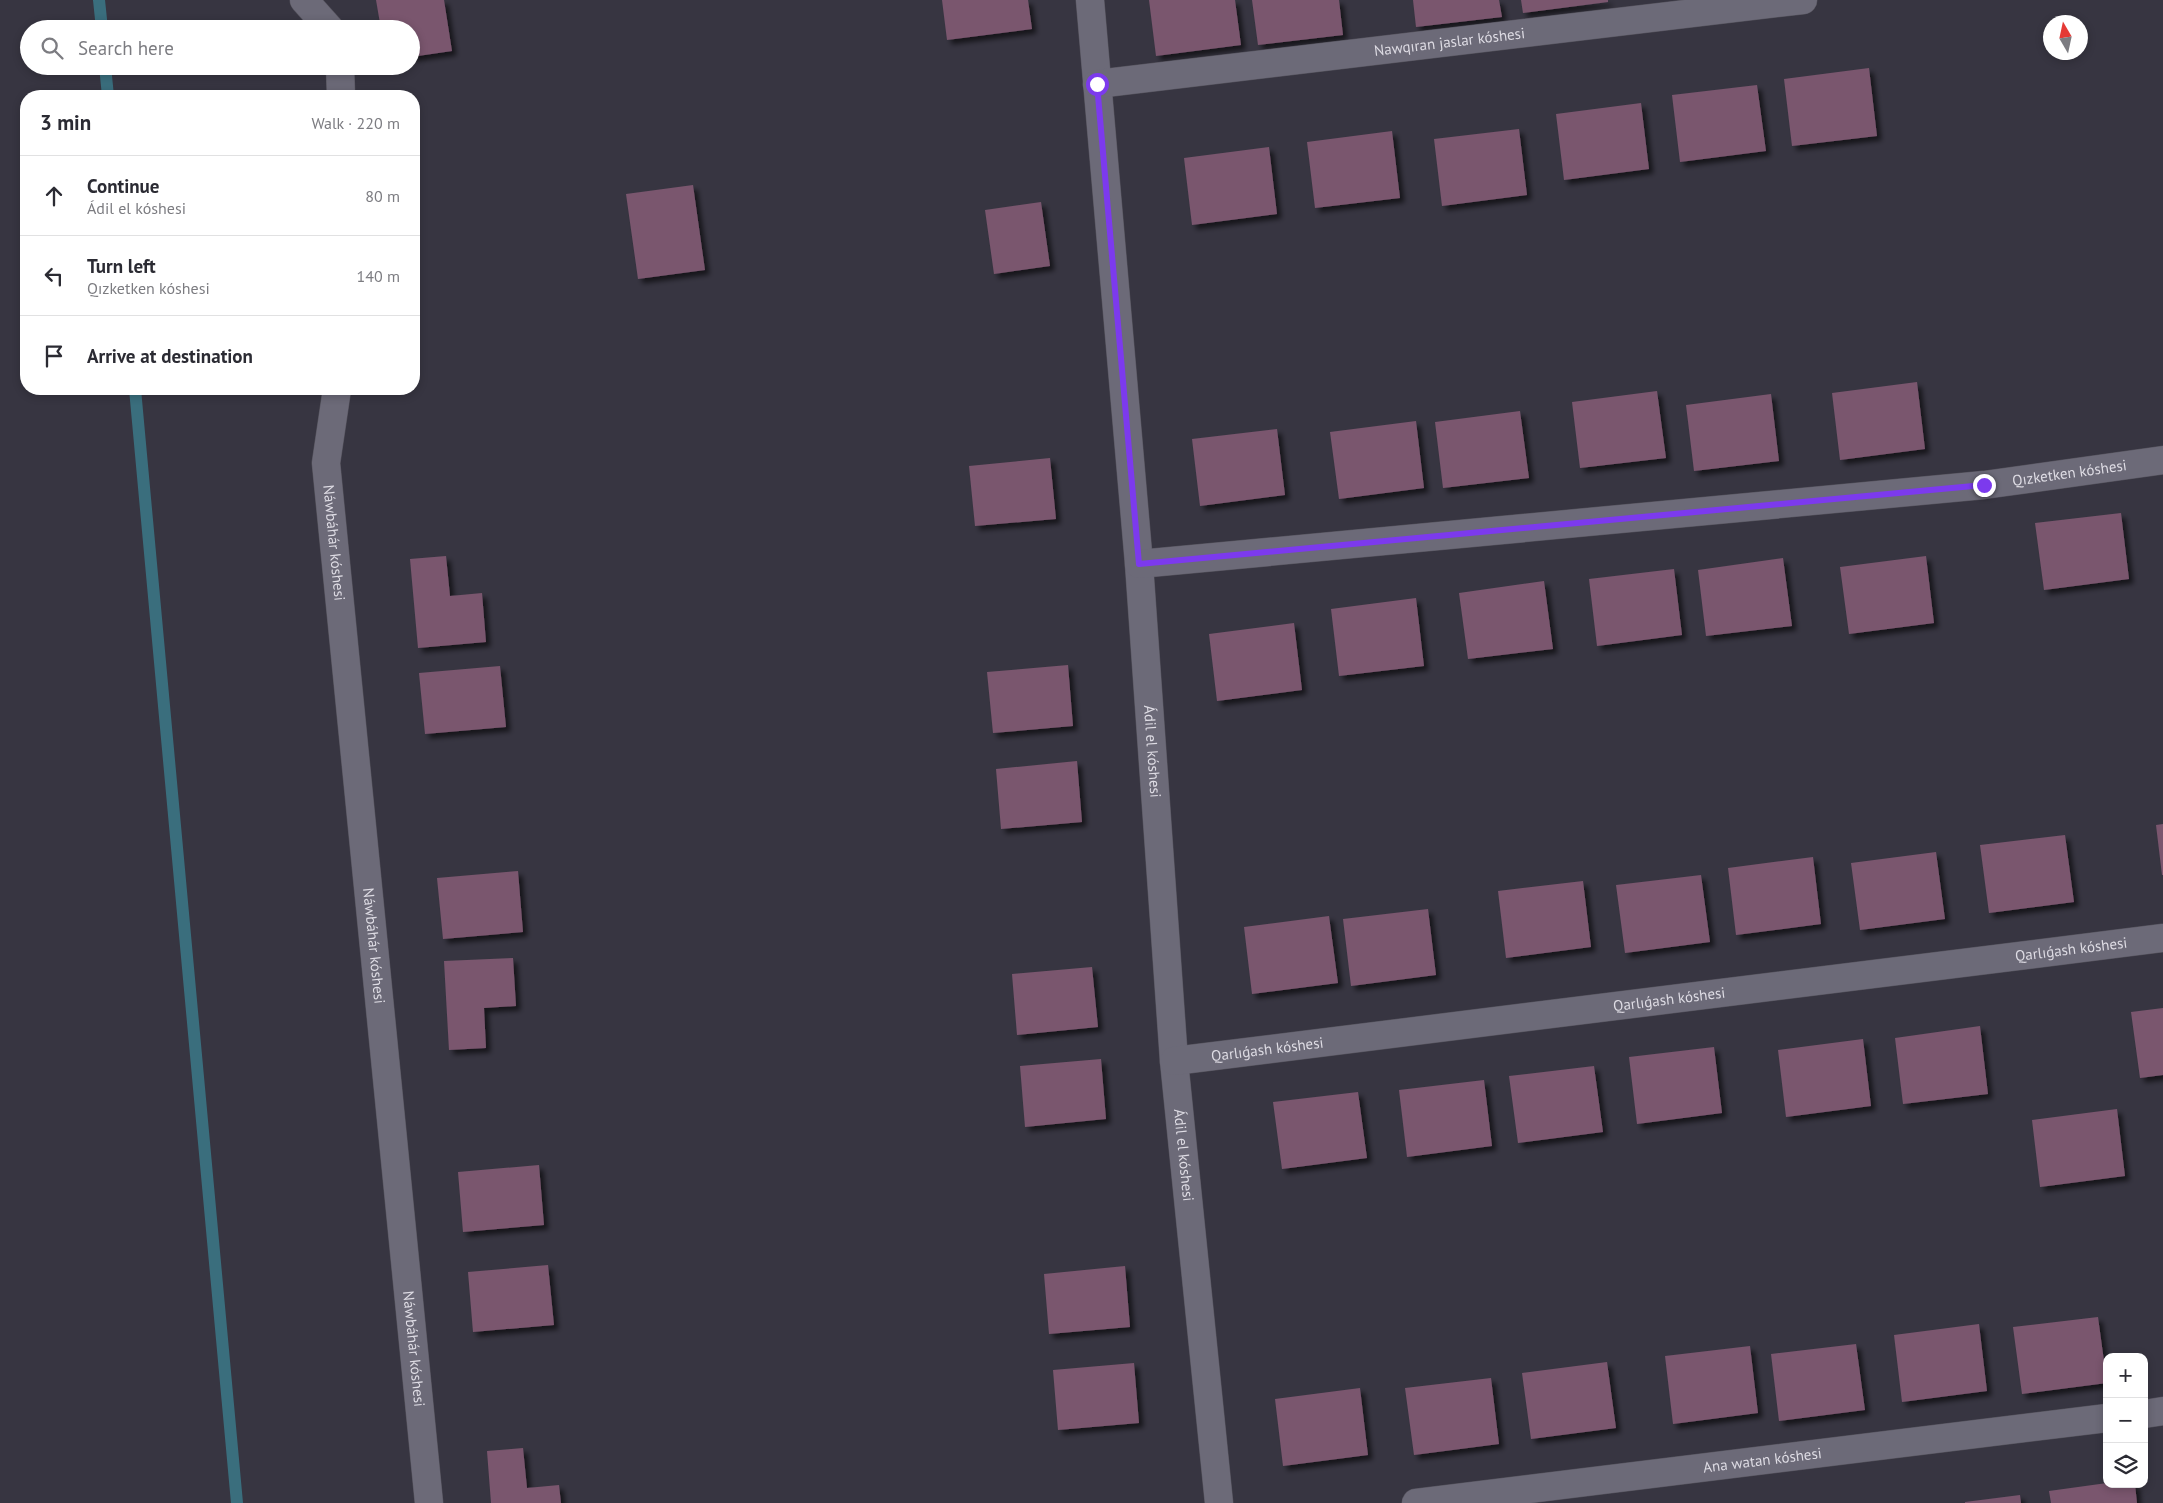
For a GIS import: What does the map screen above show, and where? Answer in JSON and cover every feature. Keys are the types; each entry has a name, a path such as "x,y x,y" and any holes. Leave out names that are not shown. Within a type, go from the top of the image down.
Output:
{"street":[{"path":"304,0 322,20"},
{"name":"Ádil el kóshesi","path":"1090,0 1139,564 1174,1062 1219,1503"},
{"name":"Nawqıran jaslar kóshesi","path":"1097,84 1803,0"},
{"path":"340,75 341,90"},
{"name":"Náwbáhár kóshesi","path":"337,395 326,462 429,1503"},
{"name":"Qızketken kóshesi","path":"1139,564 1984,485 2163,460"},
{"name":"Qarlıǵash kóshesi","path":"1174,1062 2163,938"},
{"path":"2148,1413 2163,1411"},
{"name":"Ana watan kóshesi","path":"1416,1503 2103,1418"}],"building":[{"path":"376,0 444,0 452,51 420,56 420,20 379,20"},
{"path":"942,0 1028,0 1032,29 947,40"},
{"path":"1149,0 1235,0 1241,45 1156,56"},
{"path":"1252,0 1339,0 1343,35 1258,45"},
{"path":"1413,0 1499,0 1502,17 1416,27"},
{"path":"1521,0 1608,0 1608,2 1523,13"},
{"path":"1869,68 1877,136 1792,146 1784,79"},
{"path":"1757,85 1766,151 1680,162 1672,95"},
{"path":"1641,103 1649,169 1564,180 1556,114"},
{"path":"1519,129 1527,195 1442,206 1434,139"},
{"path":"1392,131 1400,198 1315,208 1307,142"},
{"path":"1269,147 1277,214 1192,225 1184,158"},
{"path":"693,185 705,270 638,279 626,194"},
{"path":"1041,202 1050,266 994,274 985,210"},
{"path":"1917,382 1925,449 1840,460 1832,393"},
{"path":"1657,391 1666,458 1580,468 1572,402"},
{"path":"1771,394 1779,461 1694,471 1686,405"},
{"path":"1520,411 1529,478 1443,488 1435,422"},
{"path":"1416,421 1424,488 1339,499 1330,432"},
{"path":"1277,429 1285,495 1200,506 1192,439"},
{"path":"1050,458 1056,519 975,526 969,466"},
{"path":"2121,513 2129,579 2044,590 2035,523"},
{"path":"446,556 450,596 482,593 486,642 418,648 410,559"},
{"path":"1926,556 1934,623 1849,634 1840,567"},
{"path":"1783,558 1792,626 1706,636 1698,570"},
{"path":"1674,569 1682,635 1597,646 1589,579"},
{"path":"1544,581 1553,649 1468,659 1459,593"},
{"path":"1416,598 1424,666 1339,676 1331,609"},
{"path":"1294,623 1302,690 1217,701 1209,634"},
{"path":"1068,665 1073,726 993,733 987,672"},
{"path":"500,666 506,727 425,734 419,673"},
{"path":"1077,761 1082,822 1001,829 996,769"},
{"path":"2163,824 2163,875 2162,875 2156,825"},
{"path":"2065,835 2074,902 1989,913 1980,845"},
{"path":"1936,852 1945,919 1860,930 1851,863"},
{"path":"1813,857 1821,924 1736,935 1728,868"},
{"path":"518,871 523,932 443,939 437,878"},
{"path":"1701,875 1710,942 1625,953 1616,885"},
{"path":"1583,881 1591,947 1506,958 1498,891"},
{"path":"1428,909 1436,975 1351,986 1343,919"},
{"path":"1329,916 1338,983 1252,994 1244,927"},
{"path":"513,958 516,1006 484,1008 486,1048 449,1050 444,961"},
{"path":"1092,967 1098,1027 1017,1035 1012,974"},
{"path":"2163,1008 2163,1075 2140,1078 2131,1012"},
{"path":"1980,1026 1988,1094 1903,1104 1895,1038"},
{"path":"1863,1039 1871,1106 1786,1117 1778,1050"},
{"path":"1714,1047 1722,1113 1637,1124 1629,1057"},
{"path":"1101,1059 1106,1119 1025,1127 1020,1066"},
{"path":"1594,1066 1603,1132 1518,1143 1509,1076"},
{"path":"1484,1080 1492,1146 1407,1157 1399,1090"},
{"path":"1358,1092 1367,1158 1282,1169 1273,1102"},
{"path":"2117,1109 2125,1176 2040,1187 2032,1120"},
{"path":"539,1165 544,1225 463,1232 458,1172"},
{"path":"548,1265 554,1325 473,1332 468,1272"},
{"path":"1125,1266 1130,1327 1049,1334 1044,1274"},
{"path":"2098,1317 2103,1354 2103,1384 2022,1394 2013,1327"},
{"path":"1979,1324 1987,1391 1902,1402 1894,1335"},
{"path":"1856,1344 1865,1410 1779,1421 1771,1354"},
{"path":"1750,1346 1758,1413 1673,1424 1665,1356"},
{"path":"1607,1362 1616,1428 1531,1439 1522,1373"},
{"path":"1134,1363 1139,1423 1058,1430 1053,1370"},
{"path":"1491,1378 1499,1444 1414,1455 1405,1388"},
{"path":"1360,1388 1368,1455 1283,1466 1275,1399"},
{"path":"523,1448 527,1488 559,1485 561,1503 491,1503 487,1451"},
{"path":"2103,1484 2103,1488 2135,1488 2137,1503 2051,1503 2049,1491"},
{"path":"2020,1495 2021,1503 1965,1503 1965,1502"}],"waterway":[{"path":"99,0 101,20"},
{"path":"106,75 107,90"},
{"path":"136,395 237,1503"}],"route":[{"path":"1097,84 1139,564 1984,485"}]}
